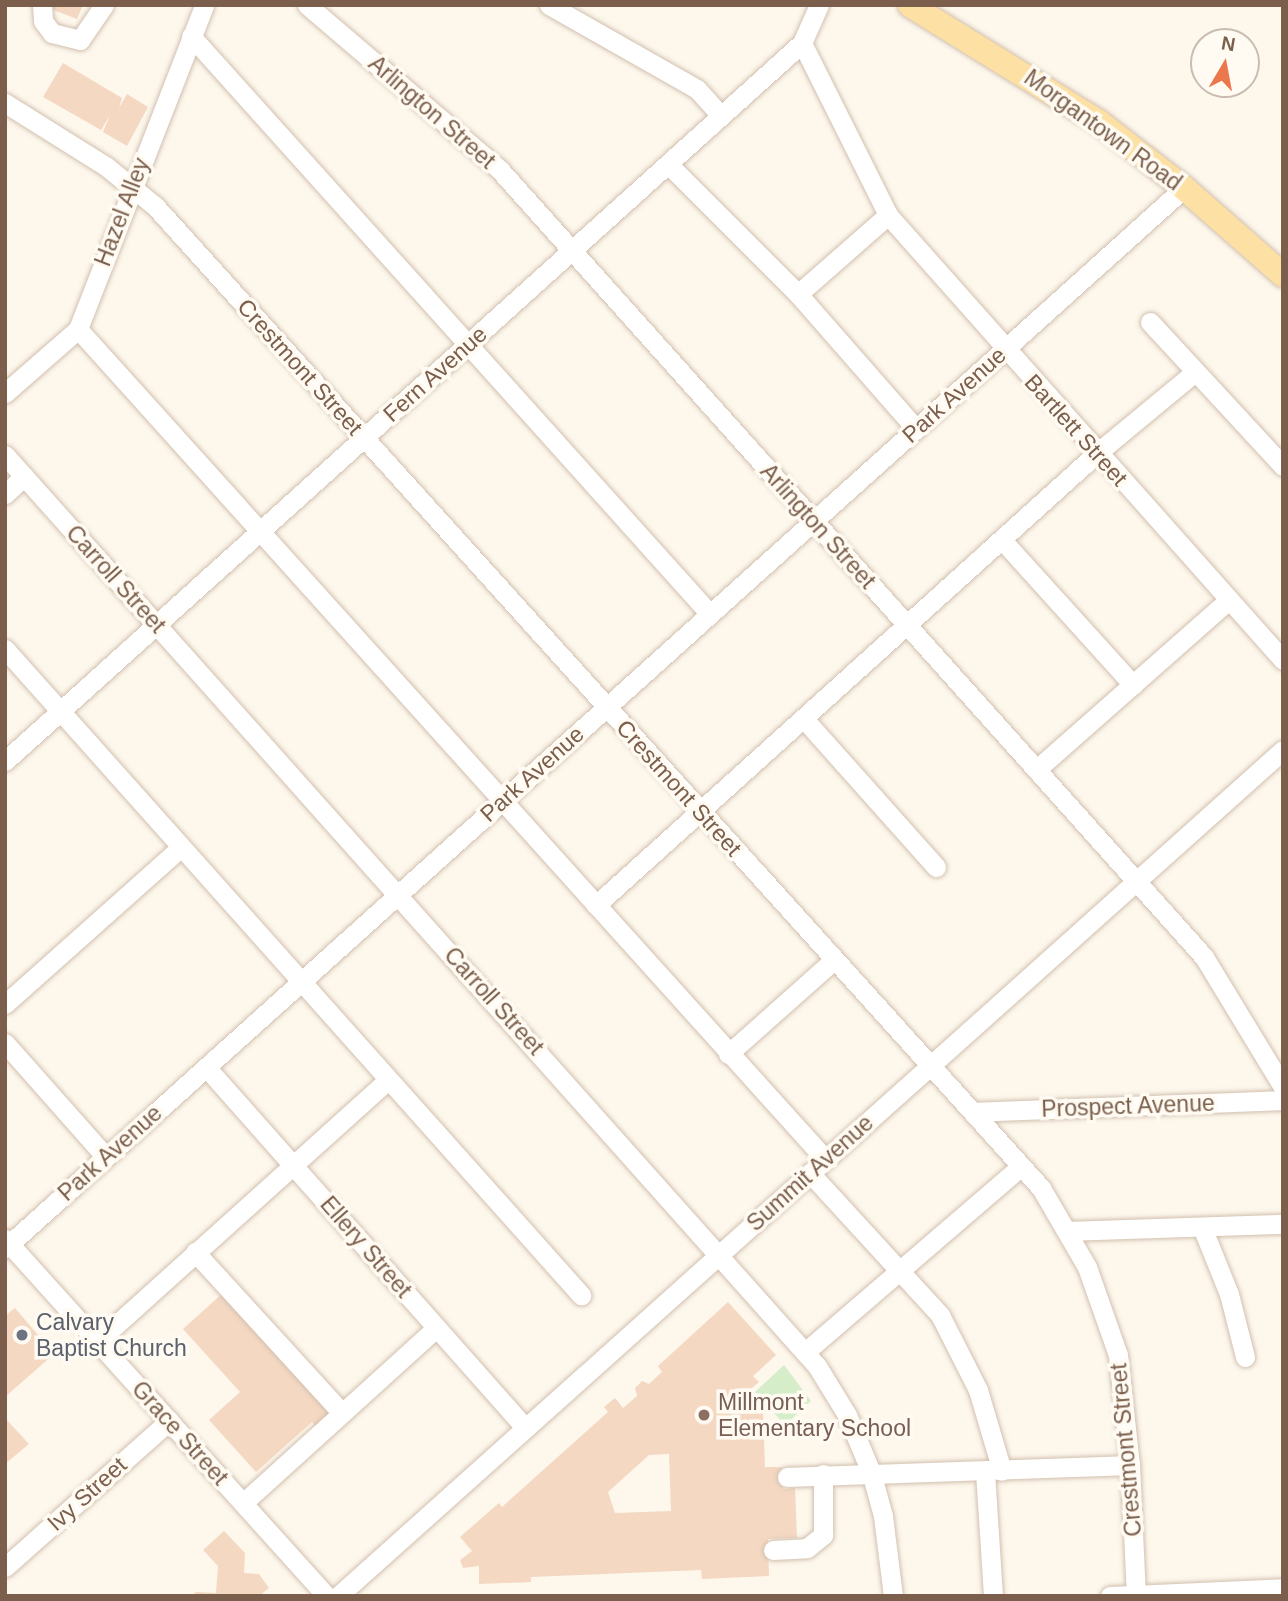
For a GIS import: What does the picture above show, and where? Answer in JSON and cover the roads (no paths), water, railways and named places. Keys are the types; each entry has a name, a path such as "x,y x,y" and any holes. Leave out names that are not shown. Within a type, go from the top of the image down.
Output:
{"main road":[{"name":"Morgantown Road","path":"910,5 1049,88 1184,188 1283,275"}],"street":[{"path":"25,5 34,5"},
{"path":"42,5 43,21 52,33 80,40 104,5"},
{"name":"Hazel Alley","path":"5,393 78,329 204,5"},
{"name":"Arlington Street","path":"307,5 474,145 572,251 1204,957 1283,1087"},
{"path":"549,5 697,89 721,116"},
{"name":"Fern Avenue","path":"5,761 802,43 819,5"},
{"path":"191,36 710,614"},
{"name":"Bartlett Street","path":"802,43 888,215 1004,350 1283,660"},
{"name":"Crestmont Street","path":"5,103 132,187 155,206 1021,1166 1067,1231 1087,1267 1118,1354 1130,1465 1136,1595"},
{"path":"668,164 798,294 916,429"},
{"name":"Park Avenue","path":"7,1244 1184,188"},
{"path":"798,294 888,215"},
{"path":"1150,322 1283,466"},
{"path":"78,329 825,1159"},
{"path":"596,905 909,627 1097,453 1195,373"},
{"name":"Carroll Street","path":"5,455 805,1352 847,1415 872,1472 885,1526 893,1596"},
{"path":"5,494 24,476"},
{"path":"1003,541 1133,685"},
{"path":"1037,769 1229,600"},
{"path":"5,649 581,1295"},
{"path":"805,720 936,867"},
{"name":"Summit Avenue","path":"338,1596 1283,750"},
{"path":"5,1004 181,847"},
{"path":"728,1054 834,960"},
{"path":"5,1043 106,1157"},
{"name":"Ellery Street","path":"206,1067 295,1164 525,1428"},
{"path":"98,1342 388,1080"},
{"name":"Prospect Avenue","path":"973,1112 1283,1100"},
{"path":"805,1352 1021,1166"},
{"path":"810,1173 940,1315 960,1350 992,1429 993,1596"},
{"path":"1067,1231 1283,1224"},
{"path":"1202,1227 1229,1294 1245,1357"},
{"name":"Grace Street","path":"7,1244 327,1596"},
{"path":"195,1252 342,1413"},
{"path":"243,1503 436,1328"},
{"name":"Ivy Street","path":"5,1567 169,1421"},
{"path":"787,1477 1130,1465"},
{"path":"773,1550 807,1548 823,1535 823,1474"},
{"path":"1110,1596 1283,1588"}],"place":[{"name":"Calvary Baptist Church","path":"22,1335"},
{"name":"Millmont Elementary School","path":"704,1415"}]}
